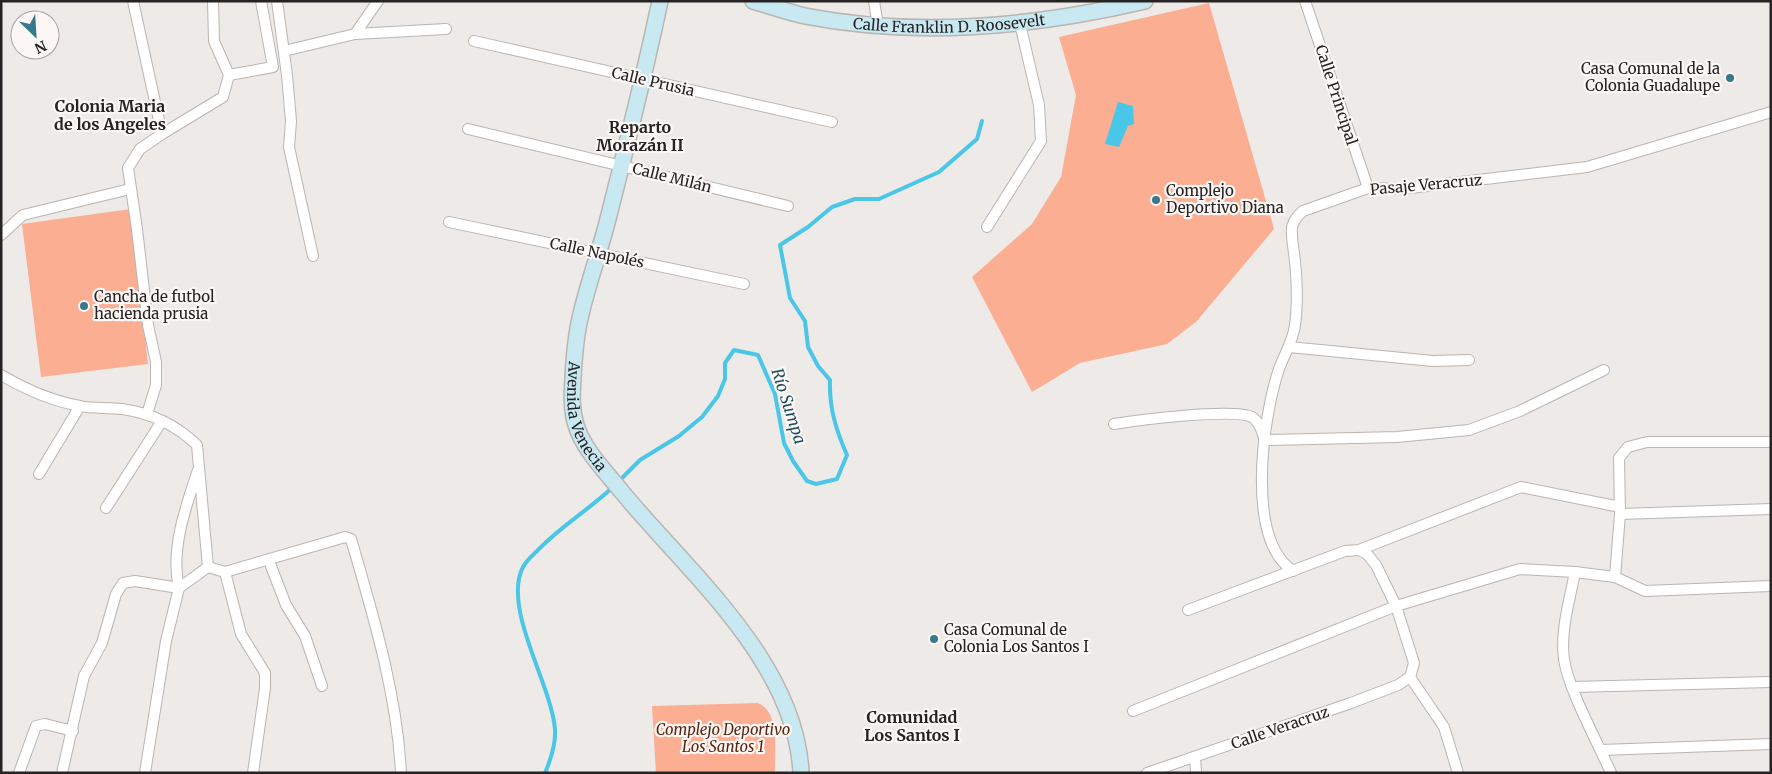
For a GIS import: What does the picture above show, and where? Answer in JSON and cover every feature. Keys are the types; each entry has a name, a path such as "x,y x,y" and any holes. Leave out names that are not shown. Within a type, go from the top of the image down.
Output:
{"street":[{"path":"133,1 162,134"},
{"path":"147,414 156,385 156,362 148,325 128,168 131,160 140,149 223,97 229,75 214,41 213,1"},
{"path":"229,75 273,67 261,1"},
{"path":"276,1 284,51 290,121 289,147 312,256"},
{"path":"355,34 378,1"},
{"name":"Avenida Venecia","path":"660,1 643,80 599,254 579,321 572,404 576,425 581,438 609,476 693,570 740,628 783,700 796,732 801,773"},
{"name":"Calle Franklin D. Roosevelt","path":"754,1 804,15 878,26 927,28 1020,24 1081,15 1145,1"},
{"path":"874,1 878,26"},
{"name":"Calle Principal","path":"1305,1 1368,188"},
{"path":"987,227 1040,141 1039,105 1020,24"},
{"path":"284,51 355,34 446,29"},
{"name":"Calle Prusia","path":"474,41 832,122"},
{"name":"Pasaje Veracruz","path":"1293,571 1281,559 1266,523 1262,504 1265,440 1270,401 1278,369 1289,347 1295,328 1297,302 1292,227 1296,218 1303,211 1368,188 1402,189 1570,171 1771,112"},
{"name":"Calle Milán","path":"468,129 788,206"},
{"path":"1,235 23,215 130,189"},
{"name":"Calle Napolés","path":"449,222 744,284"},
{"path":"1289,347 1433,362 1469,360"},
{"path":"1114,424 1166,417 1251,417 1259,423 1265,440 1397,437 1469,430 1520,411 1604,370"},
{"path":"1,374 26,389 80,406 121,409 147,414 185,433 197,445 208,567"},
{"path":"39,474 80,406"},
{"path":"106,508 162,421"},
{"path":"1615,578 1620,510 1619,458 1628,447 1646,442 1771,442"},
{"path":"144,773 166,641 179,588 175,572 180,535 189,496 200,465"},
{"path":"1188,610 1345,551 1358,550 1521,488 1620,510 1771,508"},
{"path":"208,567 225,572 269,561 345,537 351,539 374,619 393,706 401,773"},
{"path":"1358,550 1367,554 1376,565 1396,606 1414,663 1410,677 1444,727 1458,773"},
{"path":"269,561 286,605 305,636 322,686"},
{"path":"62,773 84,676 102,643 116,594 123,583 135,581 179,588 208,567"},
{"path":"1133,711 1396,606 1520,569 1575,572 1615,578 1645,591 1771,586"},
{"path":"225,572 241,634 265,673 265,688 253,773"},
{"path":"1575,572 1564,638 1564,660 1572,687 1611,773"},
{"name":"Calle Veracruz","path":"1147,773 1398,686 1410,677"},
{"path":"1572,687 1771,682"},
{"path":"19,773 36,726 45,724 73,731"},
{"path":"1601,750 1771,744"},
{"path":"1195,757 1196,773"}],"green space":[{"name":"Complejo Deportivo Diana","path":"1209,3 1274,229 1196,322 1167,344 1080,363 1032,392 972,277 1032,224 1061,177 1076,95 1059,37"},
{"path":"131,209 148,364 41,377 22,224"},
{"name":"Complejo Deportivo Los Santos 1","path":"758,703 770,715 773,724 775,734 775,773 656,773 652,706"}],"water":[{"path":"1118,102 1133,106 1134,124 1128,126 1119,147 1105,144"}],"waterway":[{"name":"Río Sumpa","path":"619,481 640,460 679,436 702,417 718,396 725,379 725,363 734,350 758,355 775,394 784,443 793,461 807,481 816,484 837,479 847,455 834,419 830,380 818,366 808,347 805,321 790,298 780,245 808,227 832,207 855,199 879,199 939,172 977,139 982,121"},
{"name":"Río Sumpa","path":"545,773 553,751 555,729 552,711 523,624 518,584 523,567 530,558 556,533 614,486"}],"place":[{"name":"Casa Comunal de la Colonia Guadalupe","path":"1730,78"},
{"name":"Complejo Deportivo Diana","path":"1156,200"},
{"name":"Cancha de futbol hacienda prusia","path":"84,306"},
{"name":"Casa Comunal de Colonia Los Santos I","path":"934,639"}],"district":[{"name":"Colonia Maria de los Angeles","path":"110,115"},
{"name":"Reparto Morazán II","path":"640,136"},
{"name":"Comunidad Los Santos I","path":"912,726"}]}
